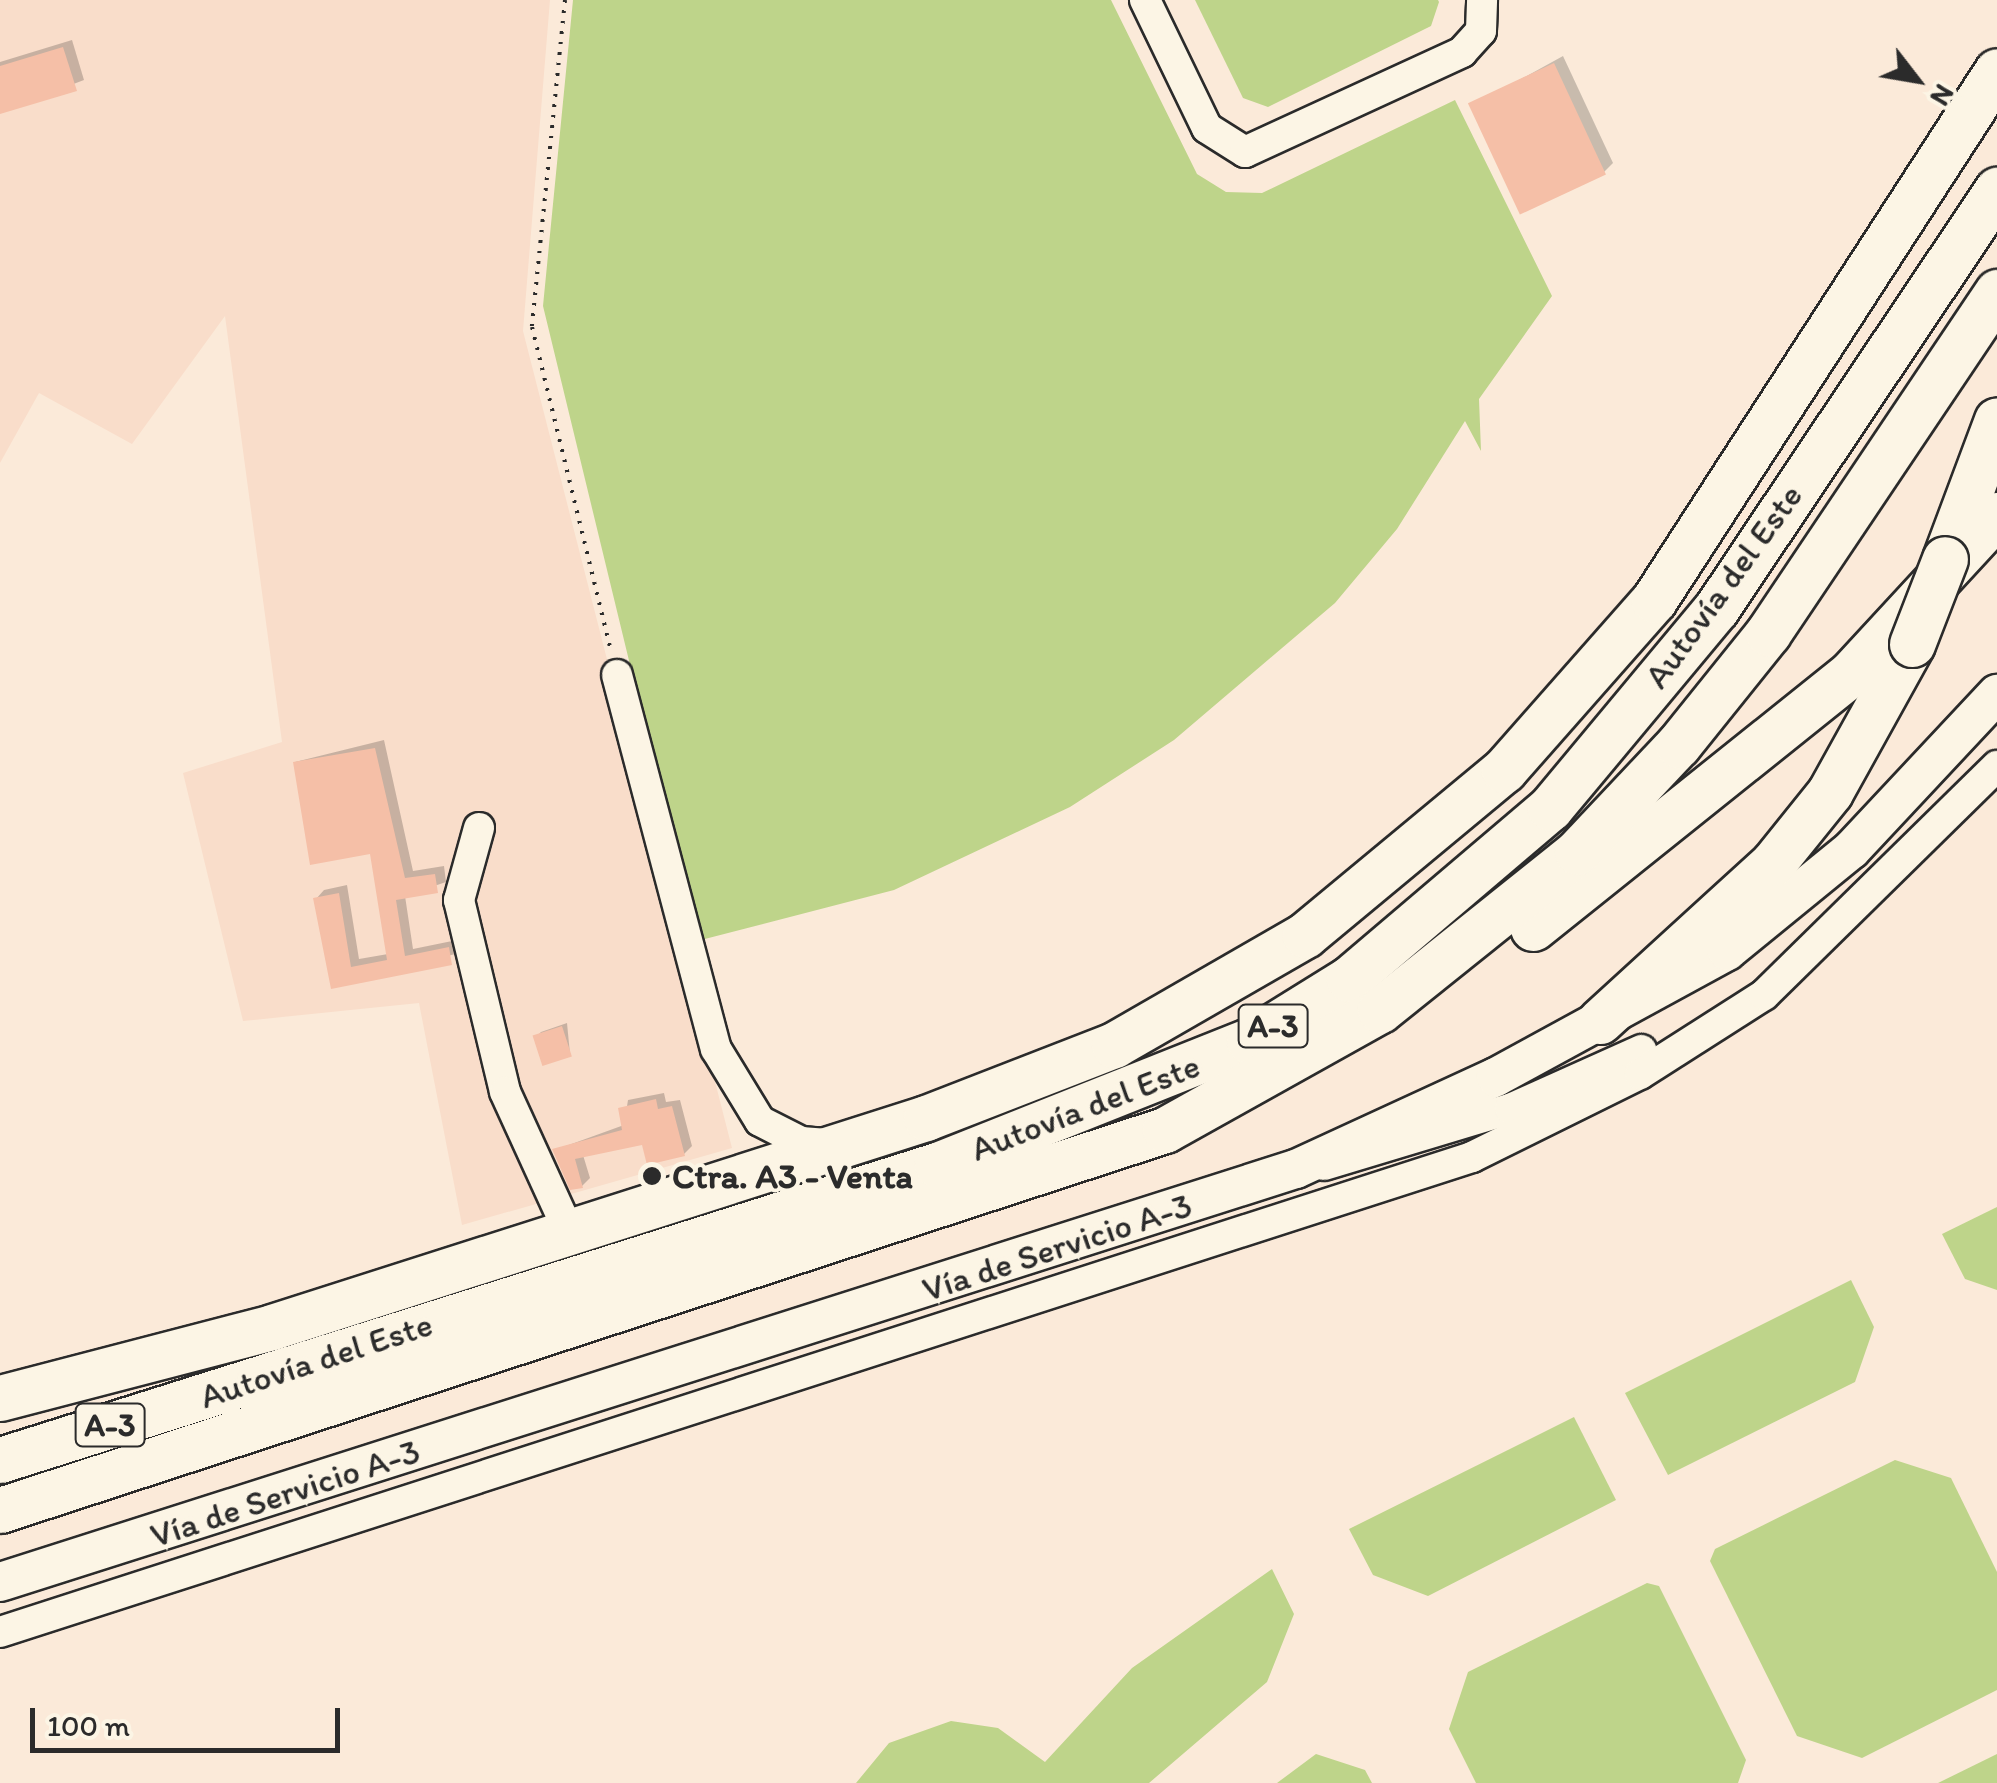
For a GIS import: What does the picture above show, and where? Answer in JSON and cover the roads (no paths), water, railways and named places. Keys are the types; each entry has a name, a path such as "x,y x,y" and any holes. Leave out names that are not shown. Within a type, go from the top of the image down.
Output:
{"highway":[{"path":"0,1398 272,1328 844,1144 1114,1045 1211,996 1412,855 1504,770 1654,600 1997,71"},
{"path":"1913,201 1997,106"},
{"name":"Autovía del Este","path":"0,1460 937,1165 1232,1048 1349,978 1550,808 1716,609 1997,190"},
{"name":"Autovía del Este","path":"0,1510 1198,1118 1380,1010 1577,852 1768,632 1997,292"},
{"path":"1600,1021 1773,862 1830,792 1912,644 1997,420"},
{"path":"1198,1118 1334,1065 1711,793 1852,673 1997,515"}],"main road":[{"name":"Vía de Servicio A-3","path":"0,1582 1296,1169 1600,1021 1727,951 1851,850 1997,694"}],"street":[{"path":"1145,0 1206,128 1245,152 1462,52 1481,31 1484,0"},
{"path":"617,675 716,1048 760,1121 802,1142 844,1144"},
{"path":"0,1632 1435,1171 1640,1074 1764,994 1997,766"},
{"path":"459,900 479,828"},
{"path":"449,870 505,1092 569,1232"},
{"path":"1296,1169 1368,1158 1614,1064 1827,936"},
{"path":"715,1186 754,1149 760,1121"}],"place":[{"name":"Ctra. A3 - Venta","path":"652,1176"}]}
